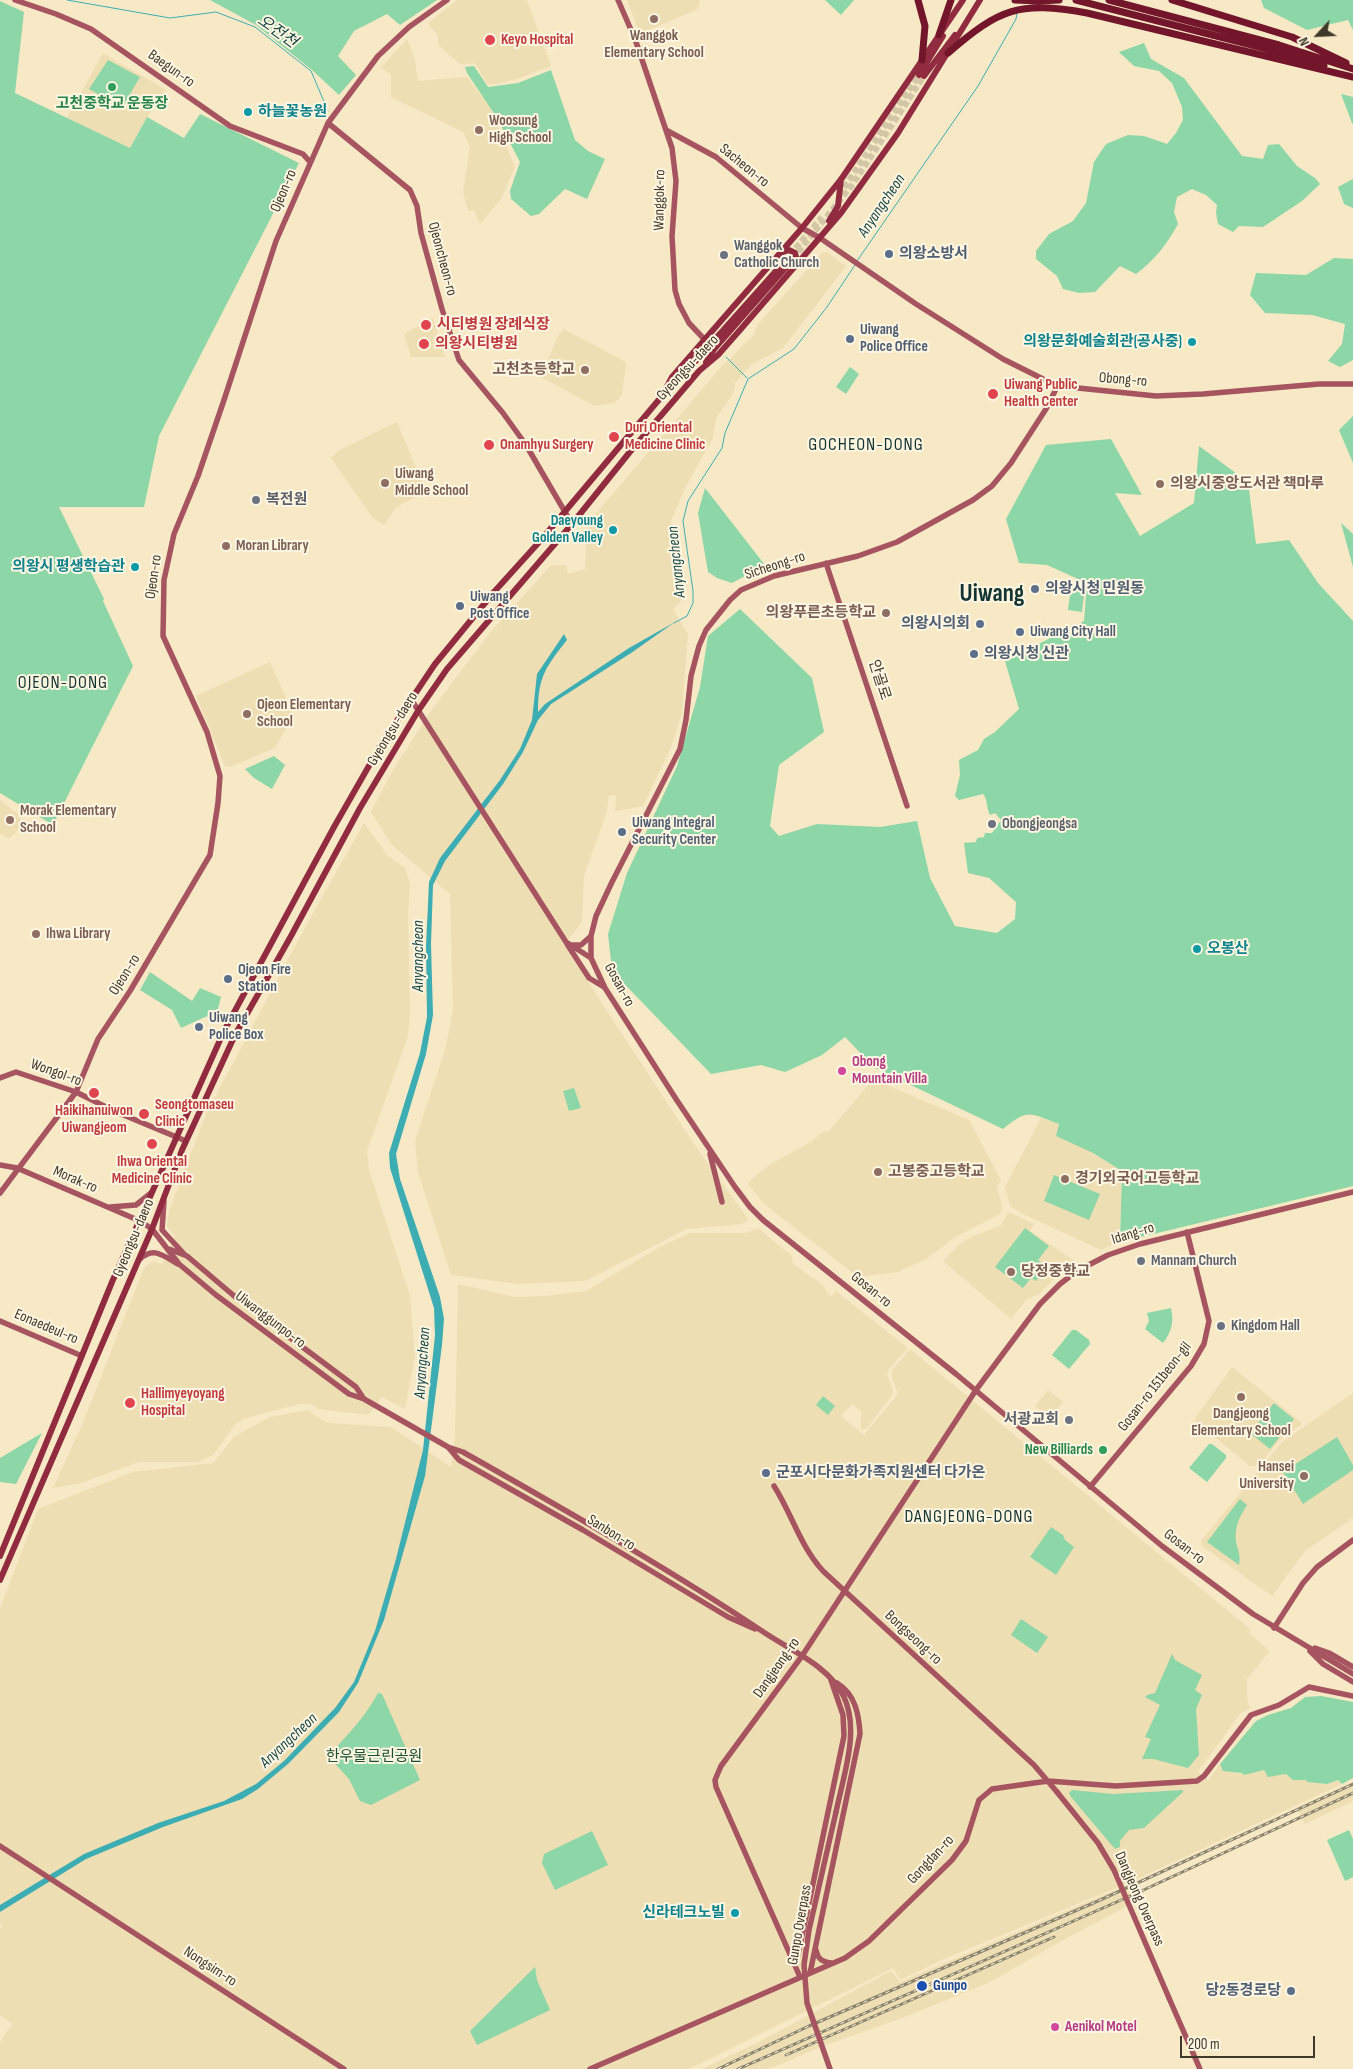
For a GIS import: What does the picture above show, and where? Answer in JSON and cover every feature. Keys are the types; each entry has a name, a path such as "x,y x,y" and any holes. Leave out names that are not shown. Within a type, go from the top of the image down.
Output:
{"highway":[{"path":"918,0 925,26 922,60"},
{"path":"940,35 950,0"},
{"path":"1015,0 1039,2 1059,0"},
{"path":"1076,0 1353,67"},
{"path":"1109,0 1277,48 1353,76"},
{"path":"1172,0 1284,34 1353,67"},
{"path":"1184,0 1200,9"},
{"path":"948,53 985,24 1002,15 1030,7 1055,8 1087,13 1266,57 1353,76"}],"main road":[{"name":"Gyeongsu-daero","path":"0,1556 112,1282 224,1031 334,827 382,743 411,699 457,636 662,396 672,377 802,228 842,178 950,22 963,0"},
{"name":"Gyeongsu-daero","path":"0,1580 136,1262 152,1229 186,1141 235,1036 360,808 418,711 447,669 572,524 699,371 718,354 820,238 898,133 980,0"},
{"path":"950,22 922,75 963,25"},
{"path":"834,220 831,223 829,221 838,206 842,178"},
{"path":"780,253 788,250 795,253 797,261 795,267"},
{"path":"662,396 678,382 785,264 715,348 699,371"}],"street":[{"name":"Baegun-ro","path":"15,0 56,14 91,29 230,126 303,154 310,162"},
{"name":"Ojeon-ro","path":"0,1193 76,1092 98,1039 130,991 210,855 220,776 207,732 163,636 164,580 174,534 198,476 266,266 328,123 384,50 409,27 447,0"},
{"name":"Wanggok-ro","path":"618,0 634,39 672,148 676,181 672,236 675,290 679,304 689,323 705,340"},
{"name":"Ojeoncheon-ro","path":"328,123 410,190 417,206 421,233 442,309 459,360 494,401 526,445 572,524"},
{"name":"Sacheon-ro","path":"666,130 716,156 802,228"},
{"path":"802,228 820,238"},
{"name":"Obong-ro","path":"820,238 864,269 1003,359 1058,385 1156,396 1319,384 1353,384"},
{"name":"Sicheong-ro","path":"591,958 591,936 596,916 680,749 686,720 691,676 699,646 706,630 730,600 741,590 774,576 858,556 896,542 973,500 992,486 1033,430 1058,385"},
{"name":"안골로","path":"826,563 907,806"},
{"path":"411,699 418,711"},
{"name":"Gosan-ro","path":"418,711 566,942 591,958 605,988 709,1149 750,1208 976,1390 1162,1546 1274,1628 1353,1674"},
{"path":"566,942 576,946 581,945 591,936"},
{"path":"566,942 589,978 605,988"},
{"name":"Wongol-ro","path":"0,1078 16,1072 76,1092 128,1117 186,1141"},
{"path":"709,1149 722,1202"},
{"name":"Morak-ro","path":"0,1165 17,1168 140,1221 152,1229"},
{"path":"108,1207 136,1205 153,1192"},
{"name":"Idang-ro","path":"976,1390 1040,1304 1077,1271 1108,1255 1186,1232 1353,1192"},
{"path":"164,1198 162,1230 187,1256"},
{"name":"Uiwanggunpo-ro","path":"152,1229 179,1264 227,1304 323,1376 349,1394 364,1399 446,1446"},
{"name":"Gosan-ro 151beon-gil","path":"1090,1487 1191,1366 1204,1344 1209,1321 1186,1232"},
{"name":"Uiwanggunpo-ro","path":"169,1249 187,1256 233,1295 356,1387 364,1399"},
{"path":"136,1262 143,1256 155,1252 179,1264"},
{"name":"Eonaedeul-ro","path":"0,1321 82,1356"},
{"name":"Dangjeong-ro","path":"800,1977 716,1787 716,1780 721,1766 802,1656 976,1390"},
{"name":"Sanbon-ro","path":"446,1446 459,1460 583,1530 728,1617 765,1633"},
{"name":"Sanbon-ro","path":"446,1446 463,1452 732,1609 765,1633 802,1656 830,1680 844,1697 852,1733 836,1812"},
{"name":"Bongseong-ro","path":"774,1486 787,1507 806,1550 814,1561 844,1592 1004,1736 1057,1792"},
{"path":"1274,1628 1312,1572 1353,1540"},
{"path":"1304,1644 1330,1653 1353,1667"},
{"path":"1304,1644 1323,1664 1353,1682"},
{"path":"793,1962 798,1955 844,1736 843,1715 830,1680"},
{"path":"810,1973 860,1734 853,1700 843,1687 830,1680"},
{"name":"Gongdan-ro","path":"590,2069 845,1958 869,1941 952,1860 966,1841 979,1800 992,1788 1048,1781 1116,1786 1197,1782 1204,1776 1251,1715 1279,1705 1309,1686 1353,1696"},
{"name":"Dangjeong Overpass","path":"1057,1792 1098,1844 1114,1870 1200,2069"},
{"name":"Gunpo Overpass","path":"830,2069 808,2008 804,1965 809,1930 836,1812"},
{"name":"Nongsim-ro","path":"0,1846 344,2069"},
{"path":"801,1941 801,1946 805,1950 810,1950 815,1946"},
{"path":"815,1946 817,1956 821,1960 834,1963"}],"shaded area":[{"name":"Keyo Hospital","path":"457,0 527,0 551,66 517,79 487,84 475,63 461,65 438,45 438,36 428,23"},
{"name":"Wanggok Elementary School","path":"627,0 700,0 698,9 642,33 638,29"},
{"name":"Woosung High School","path":"407,39 415,60 418,81 467,77 491,109 515,167 501,199 480,224 474,210 468,211 463,192 470,147 463,132 391,97 391,75 381,67"},
{"path":"103,53 166,90 147,117 130,148 67,118"},
{"path":"827,252 846,266 783,348 752,364 735,383 734,392 716,418 713,438 686,486 671,521 684,594 683,599 673,609 688,634 682,713 670,750 643,806 618,811 615,810 616,796 609,795 607,811 584,876 582,922 564,945 696,1147 749,1220 741,1224 687,1229 585,1281 518,1284 451,1275 418,1172 415,1141 445,1050 453,1010 450,894 392,845 371,812 390,775 430,712 489,634 551,565 566,565 568,574 585,569 587,524 721,367 754,335 757,325 822,253"},
{"name":"의왕시티병원","path":"433,318 445,357 411,357 404,334"},
{"name":"고천초등학교","path":"563,329 626,362 622,395 614,403 595,406 541,377 557,338"},
{"name":"Uiwang Middle School","path":"397,422 426,492 396,507 384,525 372,517 331,458 338,451"},
{"name":"Ojeon Elementary School","path":"270,662 290,707 291,720 275,748 230,767 225,766 196,696"},
{"name":"Morak Elementary School","path":"0,800 19,815 22,826 10,838 0,833"},
{"path":"364,823 387,855 405,868 410,884 408,915 410,1012 408,1036 367,1151 369,1170 410,1296 415,1357 405,1409 382,1397 368,1415 318,1409 311,1404 299,1404 243,1419 235,1425 213,1455 198,1462 139,1462 81,1483 53,1488 82,1425 144,1268 153,1261 162,1264 175,1237 167,1226 169,1211 206,1114 308,922"},
{"name":"고봉중고등학교","path":"875,1080 969,1120 1001,1180 997,1187 1002,1206 1000,1214 957,1236 926,1259 898,1272 858,1277 764,1204 748,1184 769,1165 812,1141 822,1132 829,1131 872,1081"},
{"name":"경기외국어고등학교","path":"1041,1118 1059,1124 1093,1153 1122,1171 1120,1242 1101,1250 1021,1213 1010,1206 1005,1187"},
{"name":"당정중학교","path":"1009,1212 1034,1224 1030,1231 1079,1264 1054,1279 1038,1295 1027,1299 1011,1319 943,1261 960,1244 973,1236 1000,1226"},
{"path":"758,1228 792,1256 793,1264 824,1286 831,1296 836,1291 908,1348 889,1369 887,1374 893,1390 892,1395 867,1428 862,1430 861,1411 852,1404 841,1416 864,1435 898,1394 892,1378 892,1370 910,1349 1250,1629 1250,1634 1268,1649 1269,1652 1247,1679 1247,1699 1250,1708 1240,1714 1198,1772 1208,1780 1220,1764 1224,1771 1242,1772 1244,1775 1265,1769 1273,1776 1286,1774 1293,1780 1306,1780 1307,1782 1327,1784 1338,1780 1342,1784 1135,1880 944,1959 900,1980 893,1968 689,2069 0,2069 0,2042 12,2024 0,2015 0,1929 2,1926 0,1923 0,1609 38,1509 133,1472 213,1463 234,1437 270,1417 307,1410 327,1423 391,1427 451,1467 455,1436 458,1284 515,1297 546,1296 586,1291 658,1248 689,1233 746,1233"},
{"name":"Dangjeong Elementary School","path":"1232,1367 1301,1422 1301,1425 1281,1439 1258,1466 1250,1466 1195,1421"},
{"path":"1048,1390 1063,1402 1050,1419 1035,1406"},
{"name":"Hansei University","path":"1353,1393 1353,1518 1305,1551 1272,1596 1202,1546 1201,1541 1282,1442"},
{"path":"1353,1782 1353,1801 1305,1824 1296,1808"},
{"path":"1134,1882 1141,1899 1063,1940 990,1982 905,2017 823,2046 769,2069 702,2069 757,2043 891,1971 900,1982"}],"green space":[{"path":"210,0 437,0 400,25 387,14 354,31 338,56 356,75 339,95 312,70 256,25"},
{"path":"825,0 854,0 841,15"},
{"path":"1261,0 1353,0 1353,30 1348,20 1307,30 1264,8"},
{"path":"0,1 24,12 15,93 130,148 147,117 184,138 200,114 299,163 159,436 144,507 59,507 104,599 103,601 133,666 53,825 0,793"},
{"path":"1144,43 1151,59 1184,78 1242,156 1263,159 1268,145 1279,144 1297,166 1315,178 1320,184 1302,201 1263,227 1239,226 1233,232 1218,224 1217,205 1206,195 1192,189 1177,197 1174,212 1178,224 1160,251 1143,269 1136,274 1120,266 1095,292 1079,293 1063,289 1057,276 1036,259 1036,251 1049,234 1073,221 1086,203 1094,162 1106,144 1128,135 1144,136 1167,144 1183,120 1182,107 1172,83 1159,71 1134,66 1119,52"},
{"name":"고천중학교 운동장","path":"108,60 140,77 122,108 89,89"},
{"path":"474,66 488,87 518,83 551,70 575,140 588,151 605,159 587,199 565,189 539,214 531,216 511,199 510,191 520,162 497,118 467,73 465,67"},
{"path":"1341,94 1353,97 1353,124 1352,123"},
{"path":"1353,179 1353,208 1344,204 1338,187"},
{"path":"1334,258 1353,259 1353,360 1340,367 1328,361 1342,344 1345,324 1312,315 1265,313 1250,295 1256,273 1306,275"},
{"path":"850,367 859,374 846,394 836,387"},
{"path":"1353,416 1353,463 1339,430"},
{"path":"1111,439 1142,495 1115,493 1140,536 1194,503 1199,446 1248,482 1256,544 1289,540 1318,583 1353,621 1353,1186 1120,1242 1122,1171 1093,1153 1056,1136 1059,1124 1030,1114 1018,1118 1003,1129 875,1068 845,1037 822,1055 785,1072 761,1065 711,1074 612,971 608,934 627,873 677,766 700,687 708,636 740,609 812,678 824,732 779,765 770,826 779,836 817,824 880,827 917,821 930,878 955,926 997,933 1015,919 1016,902 989,878 968,873 964,843 976,842 977,838 984,837 985,833 992,833 1001,820 995,813 990,815 983,794 959,800 955,796 960,775 959,760 978,750 984,739 995,732 1019,709 1005,661 1084,621 1087,583 1047,565 1019,563 1006,519 1046,445"},
{"path":"705,488 768,569 745,576 732,583 717,578 708,572 698,513"},
{"path":"1341,523 1353,534 1353,567"},
{"path":"1071,586 1085,587 1082,612 1068,610"},
{"path":"274,756 285,765 272,789 254,778 245,769"},
{"path":"150,972 192,1001 200,988 221,997 218,1009 213,1015 181,1028 172,1010 140,990"},
{"path":"574,1088 581,1108 569,1111 563,1091"},
{"path":"1054,1175 1100,1194 1089,1220 1044,1201"},
{"path":"1025,1228 1049,1246 1038,1260 1047,1266 1036,1281 1031,1278 1023,1288 995,1267"},
{"path":"1171,1308 1172,1326 1163,1343 1145,1329 1149,1321 1147,1313"},
{"path":"1072,1330 1076,1330 1089,1340 1090,1344 1069,1369 1052,1355"},
{"path":"823,1396 835,1406 828,1415 816,1405"},
{"path":"1274,1403 1294,1419 1270,1449 1250,1433"},
{"path":"42,1433 16,1484 0,1482 0,1458"},
{"path":"1337,1437 1353,1465 1353,1470 1303,1504 1283,1472"},
{"path":"1209,1444 1212,1444 1226,1455 1226,1458 1207,1482 1189,1468"},
{"path":"1240,1499 1247,1505 1236,1531 1239,1565 1207,1542"},
{"path":"1051,1527 1063,1535 1065,1540 1074,1547 1056,1575 1030,1557"},
{"path":"1021,1619 1048,1637 1037,1653 1011,1635"},
{"path":"1172,1654 1175,1660 1202,1675 1195,1690 1202,1695 1196,1709 1199,1755 1188,1768 1153,1759 1142,1759 1151,1739 1145,1737 1160,1705 1145,1697 1155,1693"},
{"name":"한우물근린공원","path":"378,1693 382,1694 420,1780 371,1805 360,1801 349,1779 328,1756 349,1734"},
{"path":"1321,1696 1353,1702 1353,1778 1342,1784 1338,1780 1327,1784 1307,1782 1306,1780 1293,1780 1286,1774 1268,1777 1264,1770 1244,1775 1242,1773 1223,1771 1220,1764 1256,1721 1291,1708 1305,1697"},
{"path":"1072,1790 1113,1794 1183,1790 1183,1792 1144,1828 1129,1830 1120,1841 1120,1847 1115,1849 1071,1797 1069,1793"},
{"path":"1349,1830 1353,1839 1353,1877 1345,1881 1327,1840"},
{"path":"592,1831 608,1865 555,1890 542,1863 544,1854"},
{"path":"535,1967 537,1980 550,2010 477,2045 470,2031"}],"water":[{"path":"675,622 631,653 551,704 538,720 523,752 503,784 445,861 433,885 431,944 433,1015 426,1054 396,1154 400,1179 440,1297 444,1319 442,1345 425,1476 384,1620 358,1683 339,1712 288,1764 258,1789 242,1799 163,1827 86,1859 0,1912 0,1905 84,1854 158,1823 224,1801 256,1784 284,1761 335,1708 354,1682 375,1631 396,1559 423,1450 435,1335 434,1308 390,1168 389,1153 420,1053 427,1017 426,947 429,882 440,858 500,780 520,749 532,720 537,674 564,634 567,640 549,665 542,681 538,700 538,712 545,704 629,648"}],"waterway":[{"name":"오전천","path":"67,0 170,18 216,12 255,27 311,71 328,111"},
{"name":"Anyangcheon","path":"857,261 978,86 1016,19 1017,13"},
{"name":"Anyangcheon","path":"674,623 687,616 693,603 683,521 688,501 722,448 725,433 748,379 794,349 827,307 855,265"},
{"path":"726,357 747,378"}],"tunnel":[{"path":"839,195 919,75"},
{"path":"787,266 853,184 924,76"},
{"path":"784,262 822,217"}],"railway":[{"path":"718,2069 809,2026 1098,1901 1353,1784"},
{"path":"738,2069 1137,1893 1353,1793"},
{"path":"786,2055 1054,1937"}],"place":[{"name":"Wanggok Elementary School","path":"654,19"},
{"name":"Keyo Hospital","path":"490,40"},
{"name":"고천중학교 운동장","path":"112,87"},
{"name":"하늘꽃농원","path":"248,112"},
{"name":"Woosung High School","path":"479,130"},
{"name":"의왕소방서","path":"889,254"},
{"name":"Wanggok Catholic Church","path":"724,255"},
{"name":"시티병원 장례식장","path":"426,325"},
{"name":"Uiwang Police Office","path":"850,339"},
{"name":"의왕문화예술회관(공사중)","path":"1192,342"},
{"name":"의왕시티병원","path":"424,344"},
{"name":"고천초등학교","path":"585,370"},
{"name":"Uiwang Public Health Center","path":"993,394"},
{"name":"Duri Oriental Medicine Clinic","path":"614,437"},
{"name":"Onamhyu Surgery","path":"489,445"},
{"name":"Uiwang Middle School","path":"385,483"},
{"name":"의왕시중앙도서관 책마루","path":"1160,484"},
{"name":"복전원","path":"256,500"},
{"name":"Daeyoung Golden Valley","path":"613,530"},
{"name":"Moran Library","path":"226,546"},
{"name":"의왕시 평생학습관","path":"135,567"},
{"name":"의왕시청 민원동","path":"1035,589"},
{"name":"Uiwang Post Office","path":"460,606"},
{"name":"의왕푸른초등학교","path":"886,613"},
{"name":"의왕시의회","path":"980,624"},
{"name":"Uiwang City Hall","path":"1020,632"},
{"name":"의왕시청 신관","path":"974,654"},
{"name":"Ojeon Elementary School","path":"247,714"},
{"name":"Morak Elementary School","path":"10,820"},
{"name":"Obongjeongsa","path":"992,824"},
{"name":"Uiwang Integral Security Center","path":"622,832"},
{"name":"Ihwa Library","path":"36,934"},
{"name":"오봉산","path":"1197,949"},
{"name":"Ojeon Fire Station","path":"228,979"},
{"name":"Uiwang Police Box","path":"199,1027"},
{"name":"Obong Mountain Villa","path":"842,1071"},
{"name":"Haikihanuiwon Uiwangjeom","path":"94,1093"},
{"name":"Seongtomaseu Clinic","path":"144,1114"},
{"name":"Ihwa Oriental Medicine Clinic","path":"152,1144"},
{"name":"고봉중고등학교","path":"878,1172"},
{"name":"경기외국어고등학교","path":"1065,1179"},
{"name":"Mannam Church","path":"1141,1261"},
{"name":"당정중학교","path":"1011,1272"},
{"name":"Kingdom Hall","path":"1221,1326"},
{"name":"Dangjeong Elementary School","path":"1241,1397"},
{"name":"Hallimyeyoyang Hospital","path":"130,1403"},
{"name":"서광교회","path":"1069,1420"},
{"name":"New Billiards","path":"1103,1450"},
{"name":"군포시다문화가족지원센터 다가온","path":"766,1473"},
{"name":"Hansei University","path":"1304,1476"},
{"name":"신라테크노빌","path":"735,1913"},
{"name":"Gunpo","path":"922,1986"},
{"name":"당2동경로당","path":"1291,1991"},
{"name":"Aenikol Motel","path":"1055,2027"}],"district":[{"name":"GOCHEON-DONG","path":"866,445"},
{"name":"Uiwang","path":"992,595"},
{"name":"OJEON-DONG","path":"63,683"},
{"name":"DANGJEONG-DONG","path":"969,1517"}]}
